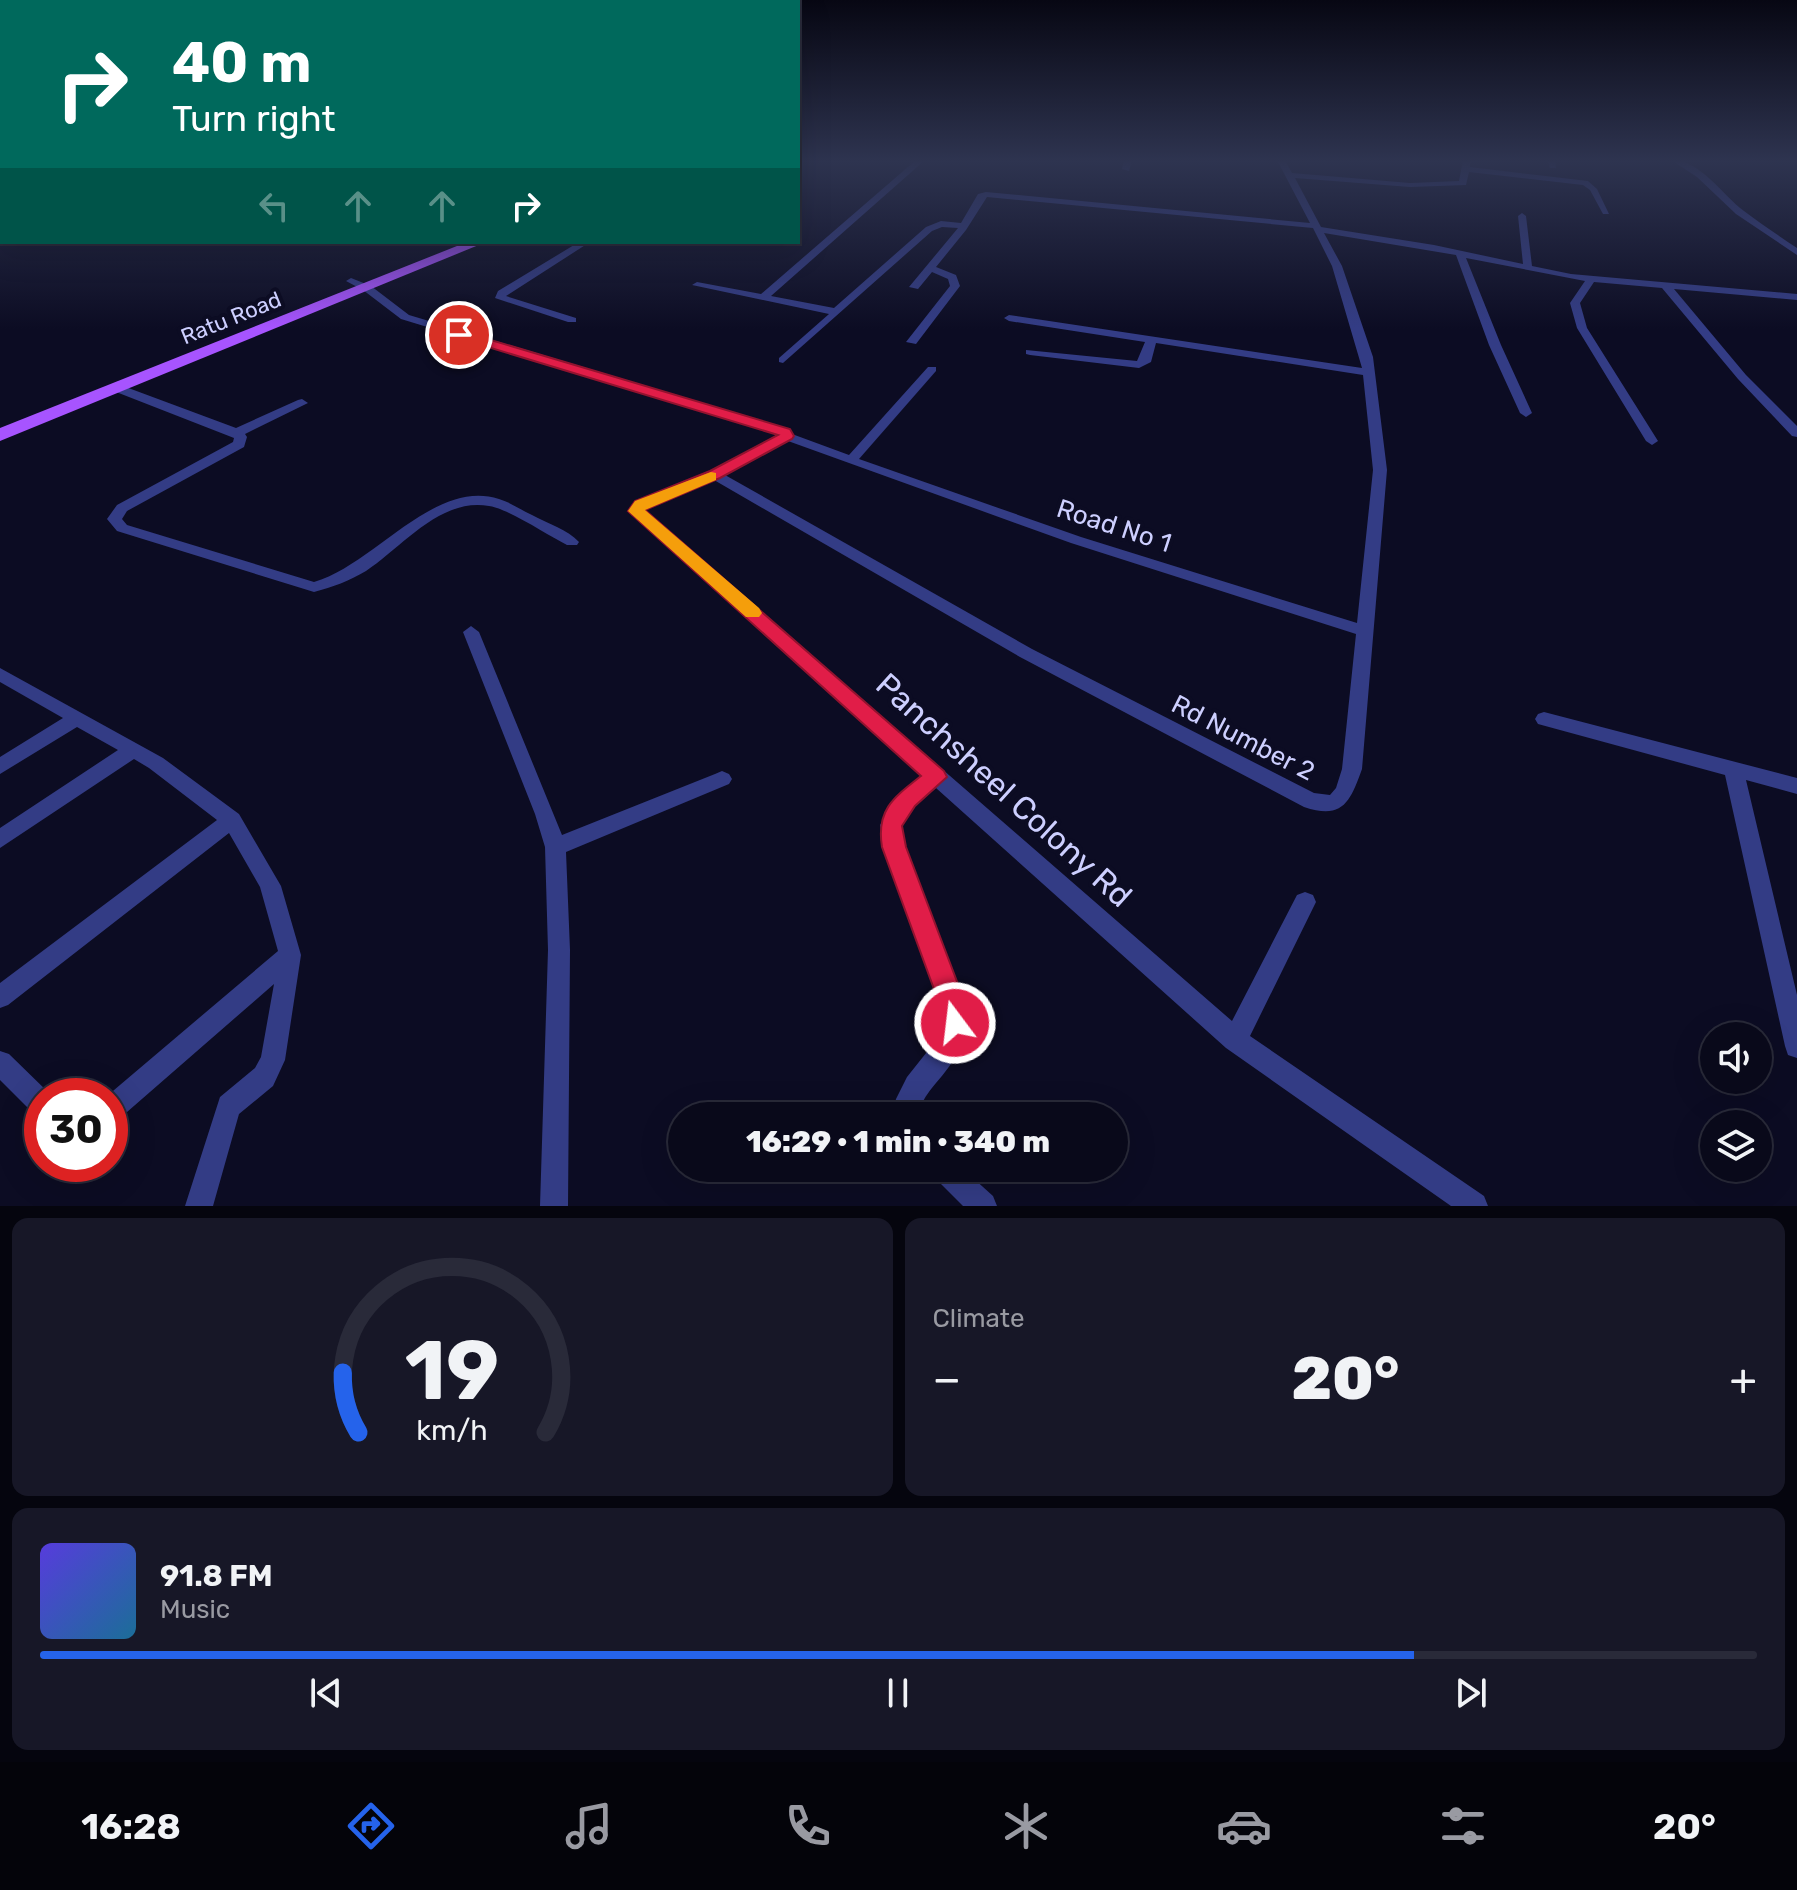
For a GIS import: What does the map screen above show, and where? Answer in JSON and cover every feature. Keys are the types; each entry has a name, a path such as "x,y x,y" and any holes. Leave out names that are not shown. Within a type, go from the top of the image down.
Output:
{"main road":[{"name":"Ratu Road","path":"0,435 359,284 446,244"},
{"name":"Ratu Road","path":"0,423 359,284 473,244"}],"street":[{"path":"763,298 857,216"},
{"path":"914,287 970,216"},
{"path":"1209,216 1316,228 1591,279 1797,297"},
{"name":"Rd Number 2","path":"715,475 1026,653 1311,801 1334,803 1344,792 1352,769 1380,470 1367,357 1337,266 1310,216"},
{"path":"1522,216 1528,269"},
{"path":"1745,216 1797,252"},
{"path":"783,360 929,229 941,224 964,226"},
{"path":"572,320 500,298 509,288 582,244"},
{"path":"1460,254 1495,345 1526,413"},
{"path":"912,342 955,286 953,277 930,268"},
{"path":"1591,279 1575,303 1575,311 1582,328 1652,441"},
{"name":"Road No 1","path":"359,284 405,317 785,432 787,436 851,461 1076,540 1364,631"},
{"path":"697,285 837,312"},
{"path":"1666,286 1742,377 1797,433"},
{"path":"1009,318 1369,372"},
{"path":"1030,352 1139,365 1145,362 1151,341"},
{"path":"851,461 932,369"},
{"path":"115,387 241,437 239,444 137,498 114,519 122,528 314,587 329,585 352,573 415,527 459,502 481,498 495,502 572,542"},
{"path":"236,433 302,403"},
{"name":"Panchsheel Colony Rd","path":"787,436 715,475 641,504 636,511 1235,1040 1474,1206"},
{"path":"471,632 545,814 555,847 559,950 554,1206"},
{"path":"0,674 156,763 232,820 270,886 290,955 272,1067 229,1106 199,1206"},
{"path":"0,767 77,718"},
{"path":"1544,719 1797,786"},
{"path":"0,839 133,750"},
{"path":"1734,770 1797,1046"},
{"path":"906,1102 949,1048 955,1023 951,1000 894,847 890,825 907,800 936,777"},
{"path":"555,847 722,779"},
{"path":"0,997 232,820"},
{"path":"1235,1040 1305,902"},
{"path":"128,1094 290,955"},
{"path":"0,1063 24,1086"},
{"path":"958,1182 983,1206"}],"slow traffic":[{"path":"711,476 641,504 636,511 752,613"}],"route":[{"path":"459,335 785,432 787,436 715,475 641,504 636,511 936,777 897,810 890,825 894,847 951,1000 955,1023"}]}
